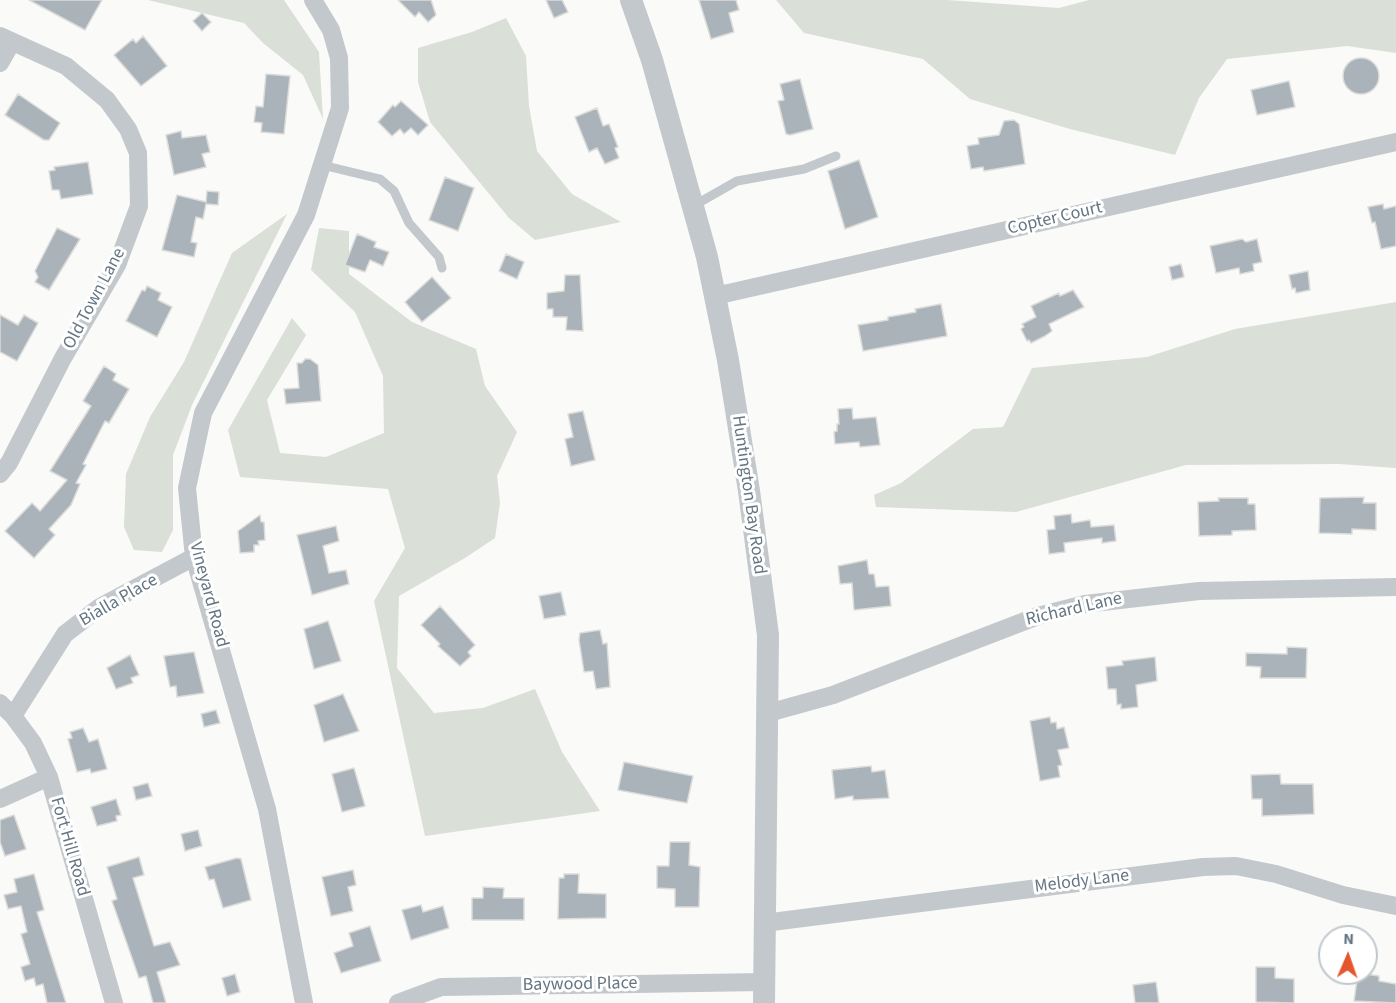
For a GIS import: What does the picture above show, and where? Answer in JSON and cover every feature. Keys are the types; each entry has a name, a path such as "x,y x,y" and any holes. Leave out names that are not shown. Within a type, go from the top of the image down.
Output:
{"street":[{"name":"Vineyard Road","path":"304,1003 267,809 194,557 187,488 202,413 306,215 340,108 341,80 331,30 312,0"},
{"name":"Huntington Bay Road","path":"631,0 664,101 715,296 749,491 768,635 764,992"},
{"path":"0,63 6,39"},
{"name":"Old Town Lane","path":"0,474 9,463 63,358 117,265 139,206 138,153 128,129 107,100 66,66 6,39"},
{"name":"Copter Court","path":"715,296 1396,142"},
{"name":"Bialla Place","path":"13,716 65,634 100,607 194,557"},
{"name":"Richard Lane","path":"768,713 833,696 1038,616 1085,604 1199,591 1396,587"},
{"name":"Fort Hill Road","path":"0,703 33,743 49,777 114,1003"},
{"path":"0,799 49,777"},
{"name":"Melody Lane","path":"764,923 1214,866 1236,866 1266,872 1343,895 1396,906"},
{"name":"Baywood Place","path":"398,1003 441,987 764,992"}],"lane":[{"path":"691,207 737,181 804,169 836,156"},
{"path":"322,165 380,179 394,191 408,223 439,257 442,268"}],"shaded area":[{"path":"148,0 284,0 319,52 323,119 303,75 263,43 244,23"},
{"path":"776,0 947,0 1059,8 1089,0 1396,0 1396,53 1347,46 1227,59 1199,98 1175,155 1070,129 970,99 923,59 804,33"},
{"path":"506,18 526,56 529,106 537,151 572,194 621,222 535,240 509,218 430,122 418,82 418,48 472,32"},
{"path":"287,214 192,405 173,455 173,530 162,552 134,550 124,527 126,474 150,417 184,362 232,253"},
{"path":"319,228 349,231 349,274 412,322 476,349 485,386 517,432 497,476 500,503 495,538 399,596 397,668 434,713 483,708 535,689 562,752 600,811 425,836 374,601 405,548 388,489 240,477 228,430 292,318 306,335 267,400 280,453 326,457 384,433 383,376 355,312 311,270"},
{"path":"1396,302 1396,468 1339,464 1186,465 1016,512 876,507 874,495 901,483 973,429 1003,427 1032,368 1147,357 1235,329"}],"building":[{"path":"29,0 102,0 85,30"},
{"path":"398,0 431,0 436,15 428,22 419,12 415,17"},
{"path":"546,0 562,0 568,12 554,18"},
{"path":"699,0 736,0 739,10 729,13 734,32 711,39"},
{"path":"202,13 211,22 202,31 193,21"},
{"path":"143,36 167,66 141,86 114,55 133,39 136,43"},
{"path":"1361,58 1374,63 1379,76 1374,89 1361,94 1348,89 1343,76 1348,63"},
{"path":"266,74 290,76 284,134 261,132 262,123 254,122 256,106 263,107"},
{"path":"800,79 813,129 790,135 786,134 778,101 784,100 780,84"},
{"path":"1289,81 1295,107 1257,115 1251,90"},
{"path":"18,94 60,123 49,140 44,140 5,115"},
{"path":"401,101 428,125 418,135 411,128 404,134 400,129 392,136 378,122 393,105 395,107"},
{"path":"597,108 603,126 609,124 618,147 615,148 619,158 605,164 597,148 589,152 575,117"},
{"path":"1014,120 1019,124 1025,164 984,171 983,167 971,169 967,146 979,144 978,138 999,135 1004,121"},
{"path":"181,131 182,138 206,135 210,152 202,154 206,167 174,175 166,135"},
{"path":"859,160 878,217 845,229 828,171"},
{"path":"88,162 93,194 61,199 59,190 52,190 49,171 55,170 54,167"},
{"path":"445,177 474,188 458,231 429,220"},
{"path":"207,191 219,192 218,205 206,204 203,219 196,217 191,242 197,243 194,257 162,250 177,195 206,202"},
{"path":"1383,204 1384,209 1396,206 1396,246 1381,249 1375,222 1372,223 1368,207"},
{"path":"57,228 80,239 49,290 35,282 38,277 35,271"},
{"path":"357,234 376,242 374,247 389,252 383,266 370,260 365,272 345,265"},
{"path":"1242,239 1246,242 1257,239 1262,262 1253,264 1254,271 1240,274 1239,268 1216,273 1210,246"},
{"path":"506,254 524,262 517,279 499,271"},
{"path":"1181,264 1184,277 1172,280 1169,267"},
{"path":"1308,271 1310,290 1296,293 1295,288 1292,289 1289,275"},
{"path":"565,275 580,275 583,331 566,330 567,317 553,317 553,309 547,309 547,293 564,291"},
{"path":"432,277 451,298 422,322 405,302"},
{"path":"147,286 161,293 158,300 172,307 157,337 126,321 142,290 145,291"},
{"path":"1073,290 1084,307 1049,324 1052,331 1045,336 1031,343 1027,341 1021,329 1024,327 1022,324 1036,317 1031,306 1059,293 1060,296"},
{"path":"941,304 947,336 863,351 858,325 888,320 888,317 916,312 915,309"},
{"path":"0,315 18,325 24,315 38,323 17,361 0,352"},
{"path":"305,359 310,359 318,365 321,401 286,404 284,389 299,388 297,363 302,363"},
{"path":"104,366 116,374 113,380 129,389 109,423 105,421 83,464 86,465 76,483 80,484 71,505 49,529 55,535 34,558 5,531 32,503 40,511 67,480 50,471 91,406 83,401"},
{"path":"852,408 853,419 876,417 880,445 860,447 859,442 835,444 834,432 837,431 837,424 839,424 838,409"},
{"path":"583,411 595,460 571,466 565,439 573,437 568,414"},
{"path":"1364,497 1363,503 1376,503 1376,530 1352,529 1352,534 1319,533 1320,498"},
{"path":"1218,498 1248,498 1248,504 1255,504 1256,530 1232,531 1232,535 1199,536 1198,502 1219,501"},
{"path":"1071,514 1072,523 1090,520 1091,527 1114,525 1116,541 1102,543 1102,538 1064,543 1065,552 1049,554 1047,530 1055,529 1054,516"},
{"path":"260,515 261,522 264,522 265,540 258,541 259,545 254,545 254,552 240,553 238,531"},
{"path":"336,526 339,541 323,546 329,573 346,570 349,584 312,595 297,535"},
{"path":"867,560 869,574 874,574 876,587 889,586 891,606 854,610 852,583 840,584 838,566"},
{"path":"561,592 566,615 544,619 539,596"},
{"path":"440,606 475,645 468,652 471,656 460,666 438,646 440,644 421,625"},
{"path":"328,621 341,661 314,669 304,629"},
{"path":"600,630 603,644 607,643 610,687 596,689 593,671 584,672 579,640 580,633"},
{"path":"1287,647 1307,648 1306,678 1260,678 1261,667 1246,666 1246,653 1287,654"},
{"path":"194,652 204,693 177,697 176,686 170,687 164,656"},
{"path":"130,655 139,675 131,678 133,683 116,689 107,668"},
{"path":"1155,657 1157,681 1136,685 1138,707 1121,709 1121,704 1117,705 1116,689 1108,689 1106,667 1123,665 1122,661"},
{"path":"343,694 359,731 324,742 314,705"},
{"path":"216,710 220,723 204,727 201,714"},
{"path":"1050,717 1051,723 1056,722 1057,729 1064,727 1069,748 1058,750 1062,765 1058,766 1060,777 1040,781 1030,721"},
{"path":"83,728 89,742 98,739 107,769 91,773 90,769 77,772 68,739 72,738 70,732"},
{"path":"624,762 693,776 687,803 618,790"},
{"path":"871,766 872,772 885,770 889,798 853,800 853,796 835,799 832,770"},
{"path":"354,768 365,806 342,812 332,774"},
{"path":"1280,774 1281,784 1313,784 1314,814 1262,816 1262,799 1252,799 1251,775"},
{"path":"148,783 152,796 136,800 133,787"},
{"path":"116,799 121,815 116,816 117,821 97,826 91,807"},
{"path":"14,815 26,849 5,856 0,842 0,820"},
{"path":"198,830 202,846 185,851 181,834"},
{"path":"670,842 690,842 689,865 700,867 699,907 675,907 675,889 657,888 657,866 669,866"},
{"path":"139,857 144,875 133,878 154,946 170,942 180,965 157,972 166,1003 153,1003 146,976 139,978 112,901 117,899 107,867"},
{"path":"237,858 241,859 251,900 223,908 214,879 209,880 205,867"},
{"path":"353,870 356,885 348,887 353,911 331,916 322,877"},
{"path":"34,874 44,910 37,912 66,1003 47,1003 43,984 36,986 34,978 25,981 21,967 30,964 21,934 27,932 21,906 8,909 4,895 17,892 14,879"},
{"path":"564,874 579,874 578,893 606,894 606,918 558,919 559,878 564,878"},
{"path":"483,887 504,888 503,898 524,898 524,920 472,920 472,898 483,898"},
{"path":"421,905 423,912 443,906 449,928 411,940 402,910"},
{"path":"370,926 381,961 341,973 334,953 353,946 349,933"},
{"path":"1256,967 1275,967 1275,978 1294,979 1294,1003 1256,1002"},
{"path":"235,974 240,992 227,996 222,978"},
{"path":"1378,976 1379,981 1396,984 1396,1003 1354,1001 1356,985 1378,985"},
{"path":"1156,982 1159,1003 1135,1003 1133,985"}]}
